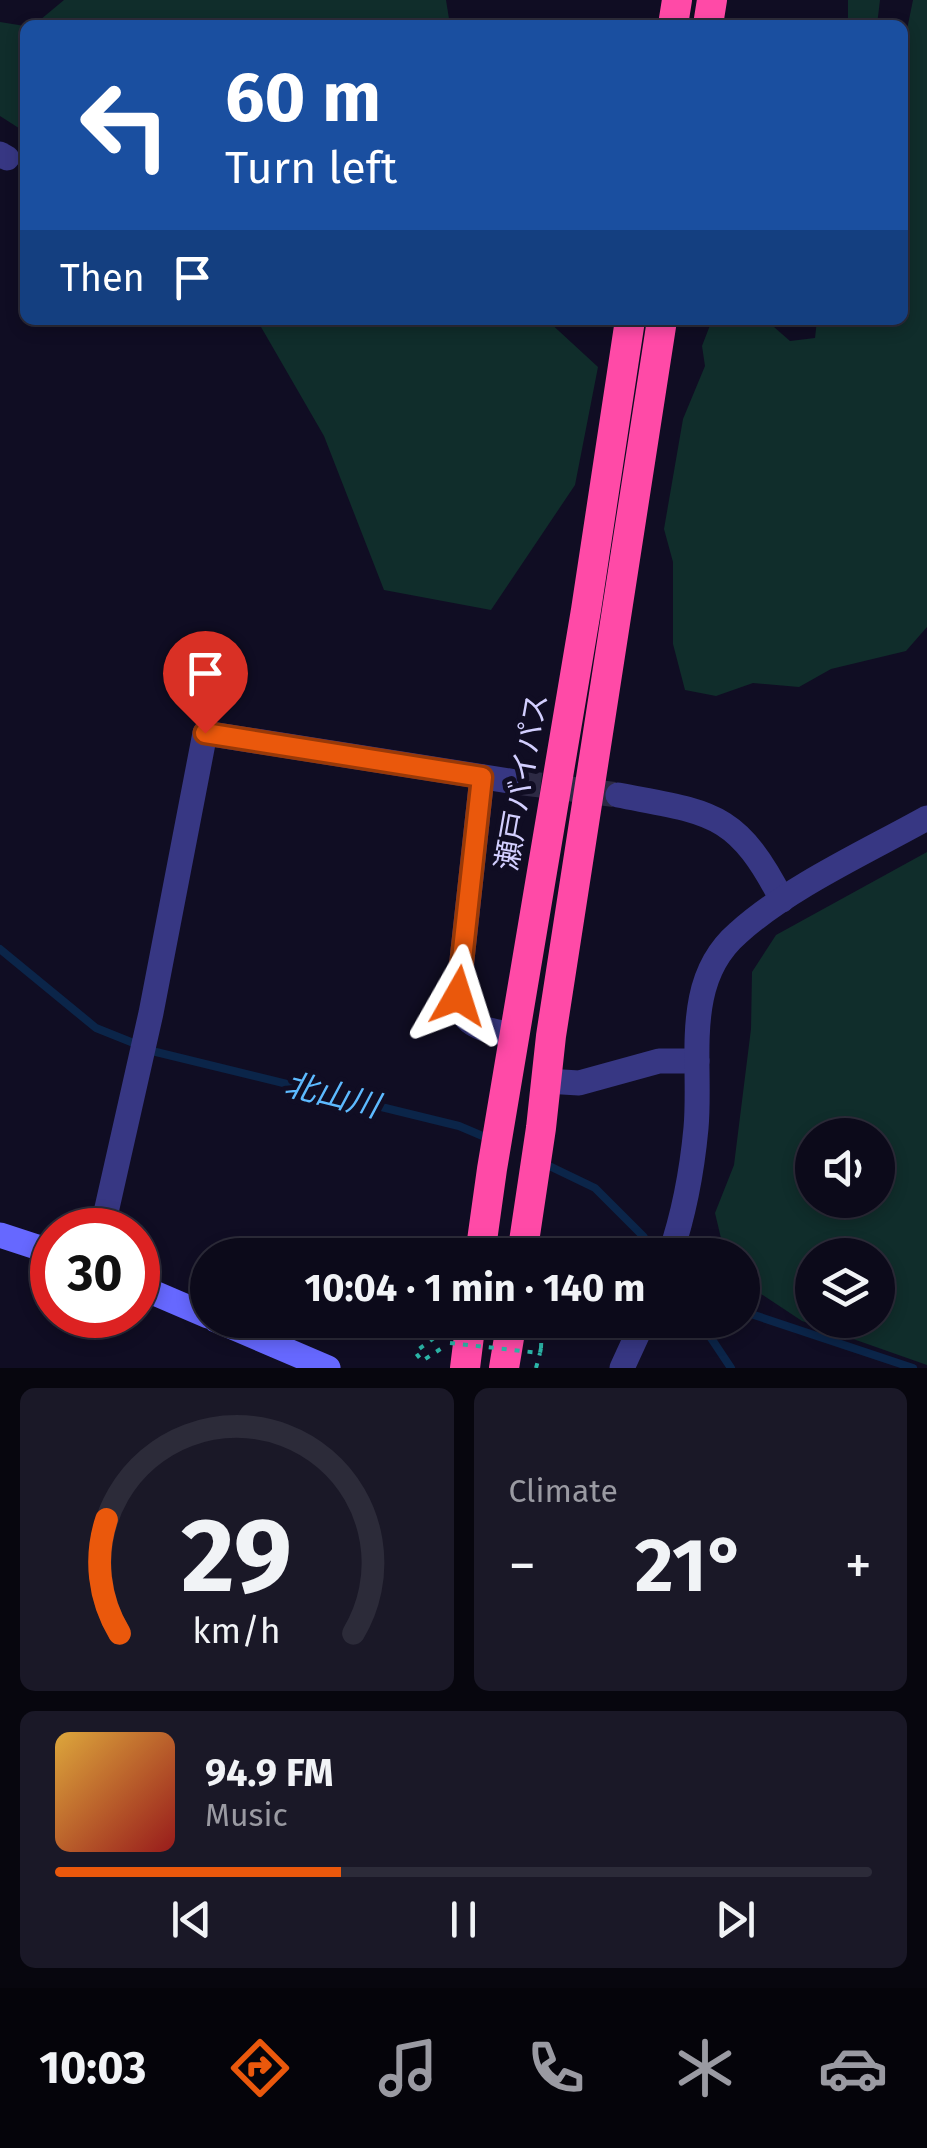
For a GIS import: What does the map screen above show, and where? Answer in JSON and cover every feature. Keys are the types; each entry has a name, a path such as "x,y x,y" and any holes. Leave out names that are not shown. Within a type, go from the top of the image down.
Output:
{"highway":[{"name":"瀬戸バイパス","path":"482,1238 629,325"},
{"path":"525,1238 551,1036 661,325"},
{"path":"465,1368 469,1338"},
{"path":"504,1368 509,1338"}],"street":[{"path":"107,1208 151,1013 205,733 516,782"},
{"path":"482,777 459,1009 467,1021 481,1028 514,1035"},
{"path":"618,795 697,810 717,818 753,851 782,900"},
{"path":"675,1238 686,1200 696,1126 700,1001 720,952 736,934 782,900 927,818"},
{"path":"546,1082 578,1083 660,1061 697,1061"},
{"path":"0,1235 30,1245"},
{"path":"160,1295 190,1308"},
{"path":"258,1338 328,1368"},
{"path":"622,1368 636,1338"}],"path":[{"path":"434,1338 415,1352 422,1362 450,1343 540,1353"},
{"path":"536,1368 541,1338"}],"green space":[{"path":"64,0 446,0 449,20 40,20"},
{"path":"848,0 880,0 878,20 848,20"},
{"path":"913,0 927,0 927,627 906,651 831,669 799,687 753,683 716,696 685,690 673,644 673,562 664,529 683,419 705,366 702,346 710,325 772,325 790,341 815,338 816,325 908,325 908,25"},
{"path":"0,22 20,25 20,129 0,116"},
{"path":"260,325 552,325 598,367 575,485 491,610 384,590 324,436"},
{"path":"927,852 927,1365 850,1338 895,1338 895,1238 795,1238 795,1316 760,1293 760,1238 721,1238 715,1213 734,1165 751,1029 752,972 776,935"}],"waterway":[{"name":"北山川","path":"0,949 96,1028 156,1052 459,1126 492,1140"},
{"name":"北山川","path":"541,1162 595,1188 644,1238"},
{"path":"760,1317 913,1368"},
{"name":"北山川","path":"711,1338 731,1368"}],"tunnel":[{"path":"516,782 618,795"}],"route":[{"path":"205,733 482,777 458,996"}]}
